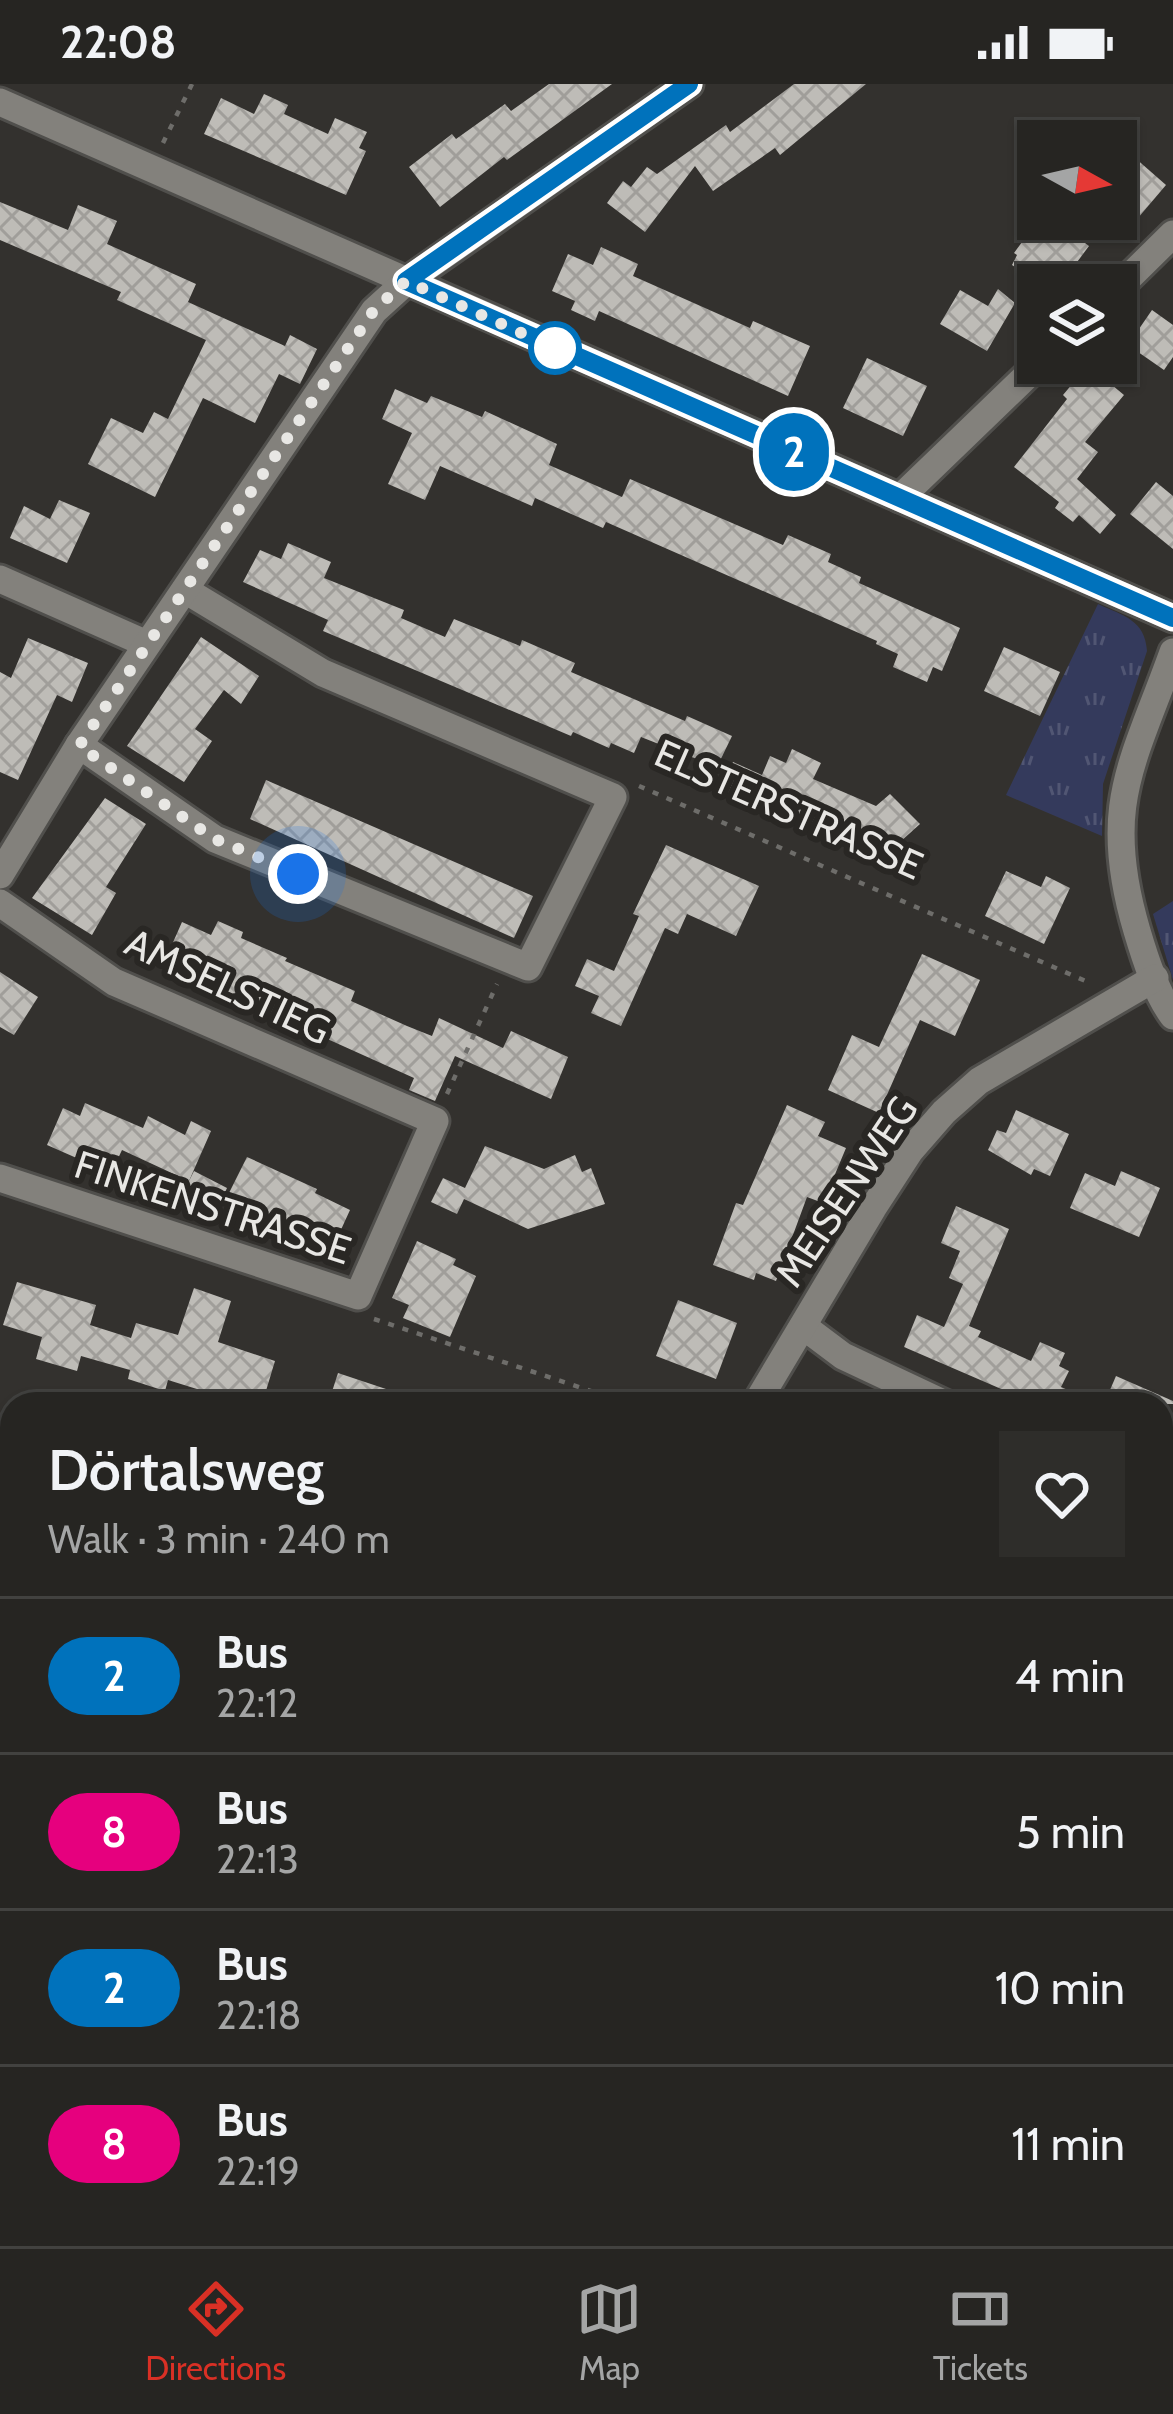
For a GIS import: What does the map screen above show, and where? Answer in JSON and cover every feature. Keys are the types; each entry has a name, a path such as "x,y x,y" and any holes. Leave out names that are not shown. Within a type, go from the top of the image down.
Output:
{"street":[{"path":"0,874 79,746 374,310 406,281 689,84"},
{"path":"0,102 1173,618"},
{"path":"1137,269 1173,234"},
{"path":"901,499 1019,384"},
{"path":"0,579 147,644"},
{"name":"ELSTERSTRASSE","path":"185,590 323,673 613,797"},
{"path":"1173,652 1130,760 1120,815 1128,900 1173,1016"},
{"path":"79,746 215,839 528,967 613,797"},
{"name":"AMSELSTIEG","path":"0,902 114,982 435,1121"},
{"name":"MEISENWEG","path":"763,1392 910,1150 944,1112 980,1081 1155,978"},
{"name":"FINKENSTRASSE","path":"0,1178 358,1296 435,1121"},
{"path":"803,1326 843,1356 920,1392"}],"path":[{"path":"151,168 192,84"},
{"name":"ELSTERSTRASSE","path":"613,797 620,777 1119,996"},
{"path":"435,1121 508,959"},
{"path":"358,1296 356,1313 594,1392"}],"green space":[{"path":"1098,604 1137,626 1147,651 1103,784 1102,836 1006,795"},
{"path":"1173,901 1173,980 1153,914"}],"building":[{"path":"549,84 612,84 440,207 409,167 452,134 456,139 505,104 511,111"},
{"path":"794,84 866,84 780,155 775,148 713,191 695,166 645,232 607,203 623,181 631,187 647,167 657,174 726,125 730,132"},
{"path":"264,94 288,105 284,114 328,134 335,118 367,132 359,148 366,151 346,195 204,134 221,98 254,114"},
{"path":"1137,160 1166,185 1137,219"},
{"path":"0,202 68,230 78,205 117,221 107,244 196,284 188,302 285,346 290,335 317,349 300,384 279,374 255,423 203,398 155,497 88,464 111,418 143,433 154,412 168,419 206,340 117,300 121,292 0,240"},
{"path":"1024,240 1081,240 1089,246 1076,264 1017,264 1017,268 1012,265"},
{"path":"601,247 638,264 633,276 750,328 753,321 810,346 788,396 599,311 595,321 571,310 575,301 552,291 568,254 593,265"},
{"path":"998,289 1015,303 987,351 940,324 960,290 988,306"},
{"path":"1152,310 1173,325 1173,357 1164,370 1137,351 1137,332"},
{"path":"867,358 927,386 903,436 843,408"},
{"path":"1072,384 1111,384 1124,395 1085,442 1098,452 1077,479 1116,515 1100,534 1079,515 1073,522 1055,508 1059,502 1014,467 1067,399 1063,395"},
{"path":"395,389 427,403 431,396 482,417 485,411 557,444 549,465 622,497 630,479 783,545 788,535 831,554 828,562 861,577 859,583 960,628 942,671 933,667 927,682 893,667 898,654 877,641 606,522 603,528 535,498 532,506 440,466 425,500 388,484 412,433 382,419"},
{"path":"1156,482 1173,496 1173,549 1130,514"},
{"path":"59,500 90,513 67,563 10,538 24,506 50,519"},
{"path":"288,543 331,562 324,578 404,610 401,618 445,637 454,619 520,646 522,640 575,663 571,672 732,736 717,767 641,737 634,753 611,743 609,748 323,631 328,620 243,582 260,550 281,559"},
{"path":"201,637 259,676 241,704 224,690 195,729 212,741 184,782 127,746"},
{"path":"28,638 88,663 72,702 57,695 18,780 0,772 0,672 11,678"},
{"path":"1004,647 1060,672 1040,716 984,691"},
{"path":"792,749 821,763 813,779 876,806 890,794 920,824 880,860 812,831 815,825 720,789 733,762 762,775 770,756 786,763"},
{"path":"266,780 533,896 514,938 250,819"},
{"path":"105,798 146,824 106,887 116,893 92,935 32,898"},
{"path":"666,845 759,886 736,936 687,914 678,934 665,928 621,1026 591,1013 599,996 575,986 587,959 614,971 639,916 633,914"},
{"path":"1006,871 1041,887 1046,876 1070,888 1044,944 985,916"},
{"path":"218,921 243,932 241,938 287,958 285,961 355,991 351,1001 432,1036 439,1018 503,1048 511,1031 568,1057 551,1099 455,1056 435,1101 409,1090 414,1078 163,965 182,922 211,935"},
{"path":"922,954 980,980 955,1036 920,1020 879,1113 828,1090 852,1035 879,1047"},
{"path":"0,972 38,997 14,1035 0,1027"},
{"path":"85,1103 143,1128 148,1116 185,1135 191,1121 211,1131 189,1181 122,1150 113,1169 47,1145 63,1108 80,1116"},
{"path":"787,1105 825,1122 818,1136 846,1148 823,1203 807,1197 776,1281 756,1273 754,1280 713,1265 736,1203 743,1205"},
{"path":"1016,1110 1069,1134 1050,1176 1034,1169 1031,1175 988,1150 997,1130 1006,1133"},
{"path":"485,1146 544,1169 575,1155 582,1172 591,1168 605,1204 528,1229 464,1199 457,1214 431,1202 443,1178 465,1188"},
{"path":"247,1157 350,1210 334,1245 225,1201"},
{"path":"194,1171 227,1188 213,1218 193,1209 196,1202 182,1195"},
{"path":"1121,1171 1160,1188 1139,1237 1070,1208 1085,1173 1115,1186"},
{"path":"956,1206 1009,1229 969,1326 981,1331 978,1337 1031,1361 1040,1342 1065,1353 1059,1366 1069,1371 1061,1387 1072,1392 1008,1392 904,1347 917,1315 944,1327 963,1284 949,1278 960,1251 941,1243"},
{"path":"417,1241 456,1259 453,1265 476,1276 450,1337 403,1318 409,1305 392,1298"},
{"path":"17,1282 96,1305 90,1325 131,1338 136,1323 178,1335 194,1288 231,1301 218,1342 275,1361 266,1392 206,1392 168,1380 165,1391 128,1379 130,1370 81,1356 77,1371 36,1359 42,1337 3,1325"},
{"path":"678,1300 737,1323 716,1379 656,1356"},
{"path":"338,1373 395,1392 332,1392"},
{"path":"1116,1376 1152,1392 1109,1392"}],"bus line":[{"name":"2","path":"689,84 406,281 1173,618"}],"route":[{"path":"298,874 215,839 79,746 374,310 406,281 555,348"}]}
